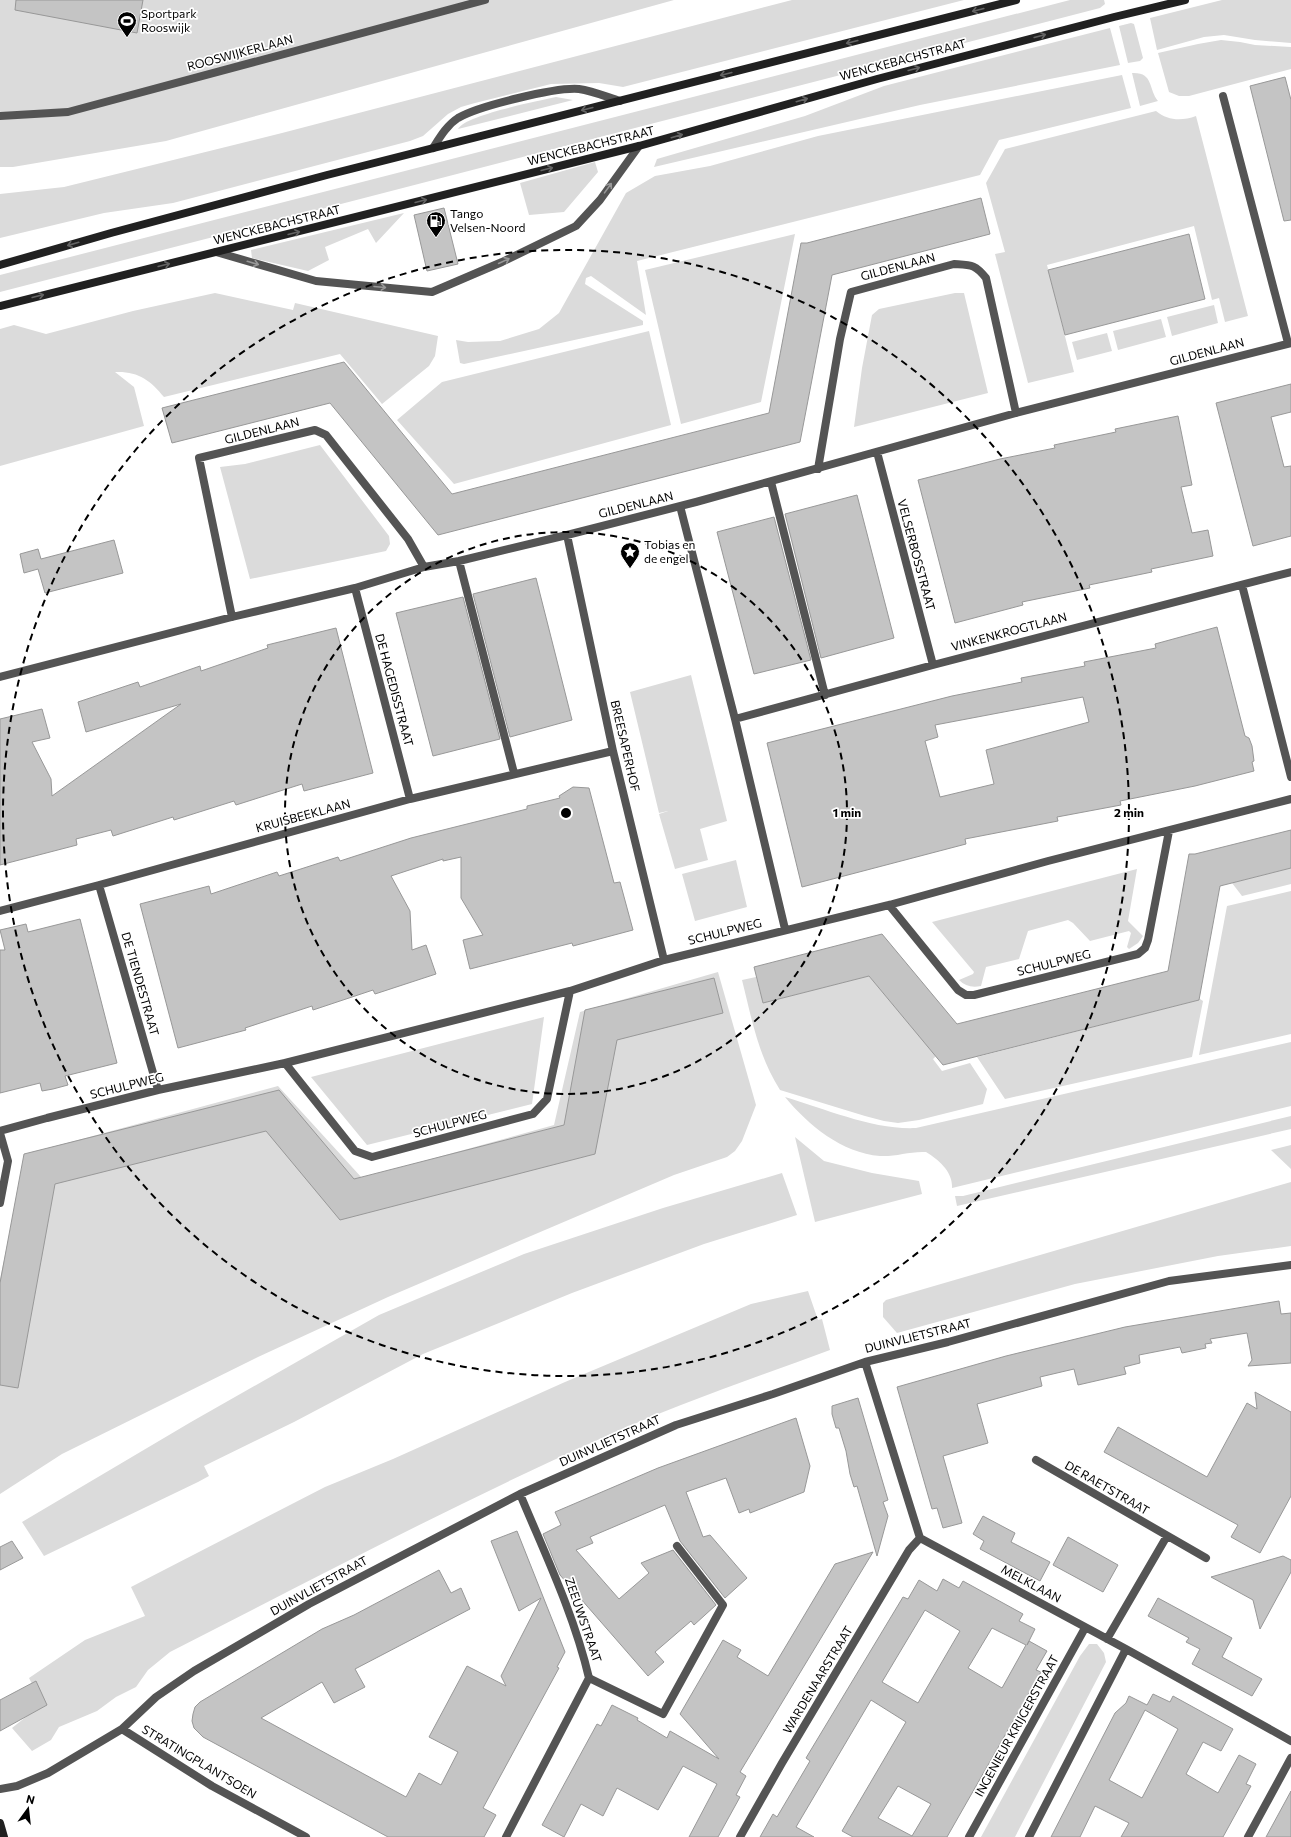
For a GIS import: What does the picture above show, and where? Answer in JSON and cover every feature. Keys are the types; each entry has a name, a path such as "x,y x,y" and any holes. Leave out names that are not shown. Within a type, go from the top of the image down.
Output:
{"street":[{"name":"ROOSWIJKERLAAN","path":"0,116 68,112 485,0"},
{"path":"0,265 111,233 434,148 1016,0"},
{"name":"WENCKEBACHSTRAAT","path":"0,306 639,146 877,79 1185,0"},
{"path":"434,148 445,129 458,118 484,106 562,89 580,89 620,101"},
{"name":"GILDENLAAN","path":"0,677 232,617 355,588 424,567 459,561 680,506 1016,413 1289,343 1223,96"},
{"path":"216,252 316,282 432,292 502,262 576,226 600,200 639,146"},
{"name":"GILDENLAAN","path":"818,469 840,339 851,292 954,264 966,264 978,268 986,278 1016,413"},
{"name":"GILDENLAAN","path":"232,617 199,458 315,430 326,435 408,539 424,567"},
{"name":"VELSERBOSSTRAAT","path":"877,452 932,665"},
{"path":"771,482 825,695"},
{"path":"680,506 734,718 785,929"},
{"name":"BREESAPERHOF","path":"567,535 613,751 664,960"},
{"path":"459,561 514,773"},
{"name":"VINKENKROGTLAAN","path":"734,718 1291,572"},
{"path":"1242,585 1291,777"},
{"name":"DE HAGEDISSTRAAT","path":"355,588 410,799"},
{"name":"KRUISBEEKLAAN","path":"0,911 410,799 514,773 613,751"},
{"name":"SCHULPWEG","path":"0,1203 8,1161 0,1132 47,1118 158,1090 285,1063 570,991 664,960 889,904 1048,861 1291,799"},
{"name":"SCHULPWEG","path":"889,904 958,990 966,995 974,995 1138,954 1145,948 1148,940 1169,831"},
{"name":"DE TIENDESTRAAT","path":"99,885 158,1090"},
{"name":"SCHULPWEG","path":"285,1063 355,1152 372,1157 533,1114 547,1098 570,991"},
{"name":"DUINVLIETSTRAAT","path":"0,1790 17,1786 48,1773 122,1729 156,1697 194,1672 309,1604 520,1494 676,1425 773,1394 865,1362 948,1342 1169,1281 1291,1265"},
{"path":"865,1362 920,1538"},
{"name":"DE RAETSTRAAT","path":"1036,1460 1206,1558"},
{"name":"ZEEUWSTRAAT","path":"506,1837 589,1678 584,1656 562,1593 520,1494"},
{"path":"1107,1639 1167,1536"},
{"name":"MELKLAAN","path":"920,1538 1126,1649 1291,1741"},
{"name":"WARDENAARSTRAAT","path":"740,1837 782,1763 909,1550 920,1538"},
{"path":"589,1678 663,1714 723,1605 677,1546"},
{"name":"INGENIEUR KRIJGERSTRAAT","path":"969,1837 1085,1628"},
{"path":"1029,1837 1126,1649"},
{"name":"STRATINGPLANTSOEN","path":"122,1729 212,1786 306,1837"},
{"path":"1248,1837 1291,1758"},
{"path":"0,1823 4,1837"}],"shaded area":[{"path":"0,0 674,0 166,141 13,167 0,167"},
{"path":"792,0 964,0 623,87 599,83 551,84 461,107 448,114 423,136 410,141 173,203 104,213 0,238 0,194 64,187 282,133"},
{"path":"1070,0 1104,0 1105,4 1100,8 0,292 0,275"},
{"path":"1222,0 1291,0 1291,43 1255,40 1224,35 1204,37 1157,50 1150,18"},
{"path":"1131,23 1134,24 1143,58 1140,61 1128,63 1119,26"},
{"path":"1110,28 1120,65 920,105 654,167 657,159 805,116 884,86"},
{"path":"1221,40 1255,45 1291,47 1291,69 1189,96 1179,96 1169,92 1158,53"},
{"path":"1132,73 1139,73 1147,78 1158,101 1140,106"},
{"path":"1122,75 1131,108 999,140 980,175 637,261 646,315 591,276 586,278 585,284 643,321 643,325 464,364 460,363 456,340 468,342 500,341 539,329 559,313 626,193 655,176 710,166 818,136"},
{"path":"556,97 573,100 458,129 463,124 487,114"},
{"path":"1156,111 1165,117 1175,119 1186,119 1196,116 1248,316 1225,322 1219,298 1212,300 1194,226 1047,265 1074,372 1028,383 995,254 1005,252 986,183 1005,149"},
{"path":"595,162 598,172 564,212 529,215 520,183"},
{"path":"404,213 376,243 368,229 325,247 329,260 308,271 252,258 251,250"},
{"path":"795,234 761,402 681,424 645,270"},
{"path":"215,293 293,310 295,303 438,336 435,356 429,366 382,404 340,354 164,397 154,386 143,378 130,373 115,372 134,387 144,426 0,466 0,329 14,325 46,334 133,311"},
{"path":"955,293 964,293 988,393 854,427 862,368 872,315 879,309"},
{"path":"1214,305 1218,323 1172,336 1167,317"},
{"path":"1161,319 1166,337 1118,350 1113,331"},
{"path":"649,331 671,425 454,484 397,420 442,382"},
{"path":"1107,333 1112,351 1077,360 1072,342"},
{"path":"320,445 389,536 390,544 386,551 250,579 220,467 245,464"},
{"path":"691,675 727,821 700,829 708,860 675,869 659,814 668,811 659,813 630,692"},
{"path":"736,860 747,907 695,921 682,874"},
{"path":"1291,868 1291,884 1242,896 1232,883"},
{"path":"1137,869 1128,921 1143,936 1138,943 1129,949 1127,947 1131,933 1129,931 1090,941 1073,923 1068,920 1028,931 1019,959 986,967 981,986 972,987 959,980 973,974 974,972 932,922"},
{"path":"1291,891 1291,1034 1199,1055 1227,906"},
{"path":"718,972 756,1105 742,1141 735,1151 727,1157 674,1175 388,1297 258,1357 62,1454 0,1494 0,1279 26,1154 278,1086 362,1178 554,1125 580,1012"},
{"path":"869,976 936,1056 933,1059 942,1071 970,1063 987,1089 983,1104 919,1120 898,1123 865,1116 780,1090 766,1064 756,1037 742,980 756,977 763,1003"},
{"path":"1200,999 1203,1001 1192,1057 1005,1099 977,1057 1199,1000"},
{"path":"544,1017 532,1104 367,1145 311,1077"},
{"path":"1291,1042 1291,1106 952,1188 952,1182 948,1172 936,1159 926,1152 880,1156 866,1154 852,1149 827,1136 815,1127 804,1118 785,1097 866,1122 883,1126 916,1128"},
{"path":"1291,1116 1291,1129 957,1206 955,1196 963,1196"},
{"path":"795,1137 824,1161 872,1173 919,1181 922,1194 815,1222"},
{"path":"1291,1145 1291,1169 1271,1150"},
{"path":"782,1173 797,1215 704,1244 572,1293 423,1354 294,1422 204,1466 209,1476 198,1482 44,1556 22,1522 191,1422 379,1315 524,1254 663,1208"},
{"path":"1291,1182 1291,1246 1218,1256 1075,1284 897,1333 883,1317 883,1303 886,1300"},
{"path":"808,1291 818,1320 822,1319 830,1350 658,1414 602,1438 384,1542 170,1652 148,1670 136,1687 116,1697 97,1711 59,1727 51,1740 32,1751 12,1728 42,1704 29,1678 85,1640 145,1616 131,1587 325,1487 393,1459 565,1382 751,1304"},
{"path":"1089,1644 1097,1644 1104,1653 1106,1662 1015,1837 981,1837 1080,1656"}],"building":[{"path":"16,0 143,0 137,33 15,10"},
{"path":"1285,77 1291,100 1291,220 1284,221 1250,86"},
{"path":"981,198 990,234 832,275 800,442 438,535 330,403 172,443 162,408 344,362 452,494 769,413 801,243 807,243"},
{"path":"444,208 458,264 427,271 414,215"},
{"path":"1189,234 1205,299 1065,335 1048,270"},
{"path":"1291,384 1291,412 1271,417 1284,467 1291,466 1291,536 1253,546 1216,403"},
{"path":"1178,416 1192,485 1181,487 1192,533 1208,530 1213,556 1151,569 1152,572 1089,585 1090,588 1022,602 1023,605 955,623 918,480 1000,459 1055,448 1054,445 1116,432 1115,429"},
{"path":"857,495 894,638 821,658 785,514"},
{"path":"774,517 811,660 754,674 717,532"},
{"path":"114,540 123,573 45,593 38,569 24,573 20,554 38,549 41,559"},
{"path":"536,578 572,720 510,737 473,594"},
{"path":"463,597 500,739 433,756 396,613"},
{"path":"1217,627 1245,736 1249,738 1252,746 1254,761 1252,762 1254,771 1195,786 1120,801 1121,805 1057,817 1058,821 965,839 966,844 802,887 767,743 952,696 1022,682 1021,678 1085,666 1084,662 1156,648 1155,644","holes":["1083,697 1089,722 986,750 994,784 940,797 925,741 938,737 935,725"]},
{"path":"336,628 373,773 304,791 302,784 236,805 234,801 174,820 173,817 113,836 111,830 76,839 77,845 0,865 0,719 42,709 50,738 32,742 51,779 52,796 181,704 86,732 78,702 138,682 140,687 200,666 201,671 268,648 267,645"},
{"path":"573,787 589,788 614,883 620,882 633,930 573,946 572,943 470,969 463,940 483,935 461,898 461,857 443,861 443,859 391,876 410,911 412,950 426,945 436,974 375,994 373,990 313,1010 312,1006 245,1028 246,1030 178,1048 140,904 209,886 211,894 277,872 279,876 338,857 340,861 411,838 527,809 527,806 560,798 559,796"},
{"path":"1291,830 1291,868 1220,886 1199,1000 943,1065 869,976 763,1003 754,967 882,934 957,1024 1168,971 1189,854 1195,854"},
{"path":"80,919 117,1063 65,1076 68,1085 53,1089 42,1091 40,1083 0,1093 0,950 5,950 0,930 26,924 28,932"},
{"path":"714,978 723,1013 617,1040 595,1154 340,1220 266,1131 55,1184 18,1388 0,1385 0,1283 24,1154 279,1090 354,1179 564,1125 585,1010"},
{"path":"1279,1301 1281,1314 1291,1313 1291,1363 1248,1366 1252,1360 1247,1333 1210,1339 1212,1343 1205,1344 1206,1348 1182,1353 1180,1347 1139,1355 1140,1363 1124,1367 1126,1374 1078,1385 1074,1369 1040,1377 1042,1386 977,1404 988,1443 943,1456 962,1523 943,1528 937,1508 932,1509 897,1387 1006,1356 1125,1327"},
{"path":"1255,1392 1291,1412 1291,1496 1260,1553 1231,1537 1238,1525 1104,1452 1118,1427 1207,1477 1247,1403 1257,1409"},
{"path":"858,1398 888,1500 883,1502 888,1516 877,1556 857,1486 854,1487 850,1474 846,1451 839,1428 836,1428 832,1414 832,1406"},
{"path":"796,1418 810,1466 804,1492 750,1513 749,1509 739,1513 726,1478 686,1492 703,1537 710,1535 747,1578 725,1598 680,1541 665,1505 590,1537 593,1543 576,1550 619,1599 649,1573 641,1563 673,1550 716,1605 694,1625 691,1621 655,1652 664,1662 648,1676 560,1575 543,1534 561,1525 555,1512 658,1468"},
{"path":"983,1516 1015,1533 1011,1542 1050,1562 1040,1581 980,1549 984,1541 973,1534"},
{"path":"517,1531 565,1652 557,1667 559,1668 483,1808 496,1815 484,1837 388,1837 203,1737 194,1728 192,1721 193,1714 195,1707 200,1702 322,1629 354,1615 439,1570 451,1593 461,1588 470,1609 355,1669 365,1687 334,1703 322,1682 261,1718 406,1797 419,1773 441,1785 458,1752 429,1737 467,1666 506,1686 501,1676 541,1598 519,1611 491,1541"},
{"path":"1068,1537 1118,1565 1103,1592 1053,1565"},
{"path":"12,1541 23,1558 0,1570 0,1547"},
{"path":"873,1552 740,1772 746,1776 736,1795 740,1797 718,1837 689,1837 717,1784 683,1766 658,1810 617,1788 603,1816 581,1804 564,1837 542,1825 597,1724 601,1726 612,1705 638,1718 637,1720 667,1738 670,1731 719,1759 680,1714 723,1640 741,1650 737,1657 768,1676 835,1564"},
{"path":"1283,1556 1291,1560 1291,1572 1260,1629 1253,1600 1211,1577"},
{"path":"943,1579 959,1588 963,1581 1023,1614 1019,1621 1035,1629 1029,1641 1047,1651 1036,1670 1041,1672 947,1837 853,1837 842,1831 906,1722 871,1700 796,1827 814,1837 760,1837 773,1814 777,1817 810,1761 806,1758 903,1597 908,1599 919,1580 937,1591","holes":["925,1610 960,1631 918,1703 882,1682","992,1628 1026,1645 1002,1688 968,1668","898,1786 931,1804 912,1836 878,1818"]},
{"path":"1158,1598 1232,1638 1222,1657 1262,1679 1252,1696 1192,1664 1200,1649 1186,1642 1189,1638 1148,1616"},
{"path":"36,1681 47,1705 0,1731 0,1700"},
{"path":"1153,1694 1170,1702 1173,1696 1233,1729 1221,1751 1203,1742 1186,1774 1218,1793 1239,1755 1256,1764 1246,1784 1251,1786 1223,1837 1121,1837 1129,1823 1095,1806 1080,1837 1051,1837 1115,1713 1126,1703 1129,1696 1147,1705","holes":["1145,1710 1178,1729 1142,1798 1109,1780"]},
{"path":"1291,1791 1291,1837 1266,1837"}],"place":[{"name":"Sportpark Rooswijk","path":"127,38"},
{"name":"Tango Velsen-Noord","path":"436,238"},
{"name":"Tobias en de engel","path":"630,569"}]}
